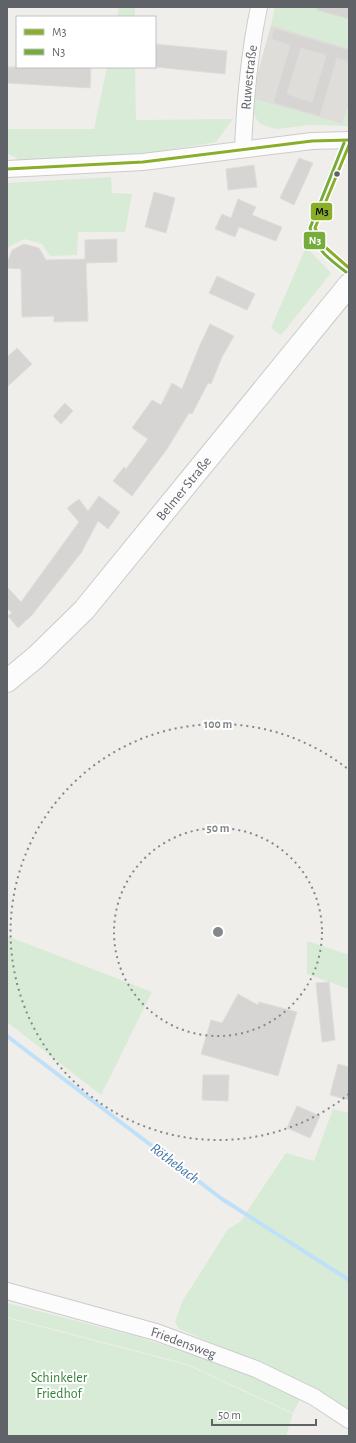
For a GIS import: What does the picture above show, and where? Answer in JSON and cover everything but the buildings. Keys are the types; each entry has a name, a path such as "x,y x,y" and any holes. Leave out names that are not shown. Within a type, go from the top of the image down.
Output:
{"street":[{"name":"Ruwestraße","path":"243,149 246,91 252,43 259,7"},
{"path":"7,170 143,162 312,141 349,140"},
{"name":"Belmer Straße","path":"7,681 36,657 84,610 349,285"},
{"name":"Friedensweg","path":"7,1291 156,1332 256,1369 314,1397 349,1420"}],"shaded area":[{"path":"271,25 349,48 349,103 342,124 253,99 254,86"}],"green space":[{"path":"119,7 135,7 135,16 117,16"},
{"path":"275,7 349,7 349,48 271,25"},
{"path":"107,68 135,68 136,120 233,119 216,142 131,156 20,160 7,153 7,129 94,129"},
{"path":"253,99 342,124 349,103 349,126 310,125 276,129 260,124 252,112"},
{"path":"111,177 112,193 132,194 125,232 78,232 77,255 50,256 42,244 24,239 7,248 7,183"},
{"path":"306,247 331,273 281,335 271,328"},
{"path":"7,936 152,992 101,1095 7,1022"},
{"path":"307,941 349,955 349,989 307,974"},
{"path":"333,1109 349,1113 349,1412 260,1363 179,1329 175,1322 182,1302 228,1229 240,1222 286,1153 314,1161"},
{"path":"7,1303 139,1337 260,1377 301,1397 293,1413 187,1364 7,1317"},
{"name":"Schinkeler Friedhof","path":"7,1318 187,1365 293,1414 286,1436 7,1436"}],"waterway":[{"name":"Röthebach","path":"7,1036 222,1199 349,1280"}],"transit line":[{"name":"M3","path":"7,169 143,162 312,141 349,140"},
{"name":"N3","path":"344,143 310,228 319,248 346,272"},
{"name":"M3","path":"349,145 315,228 324,246 349,268"}]}
